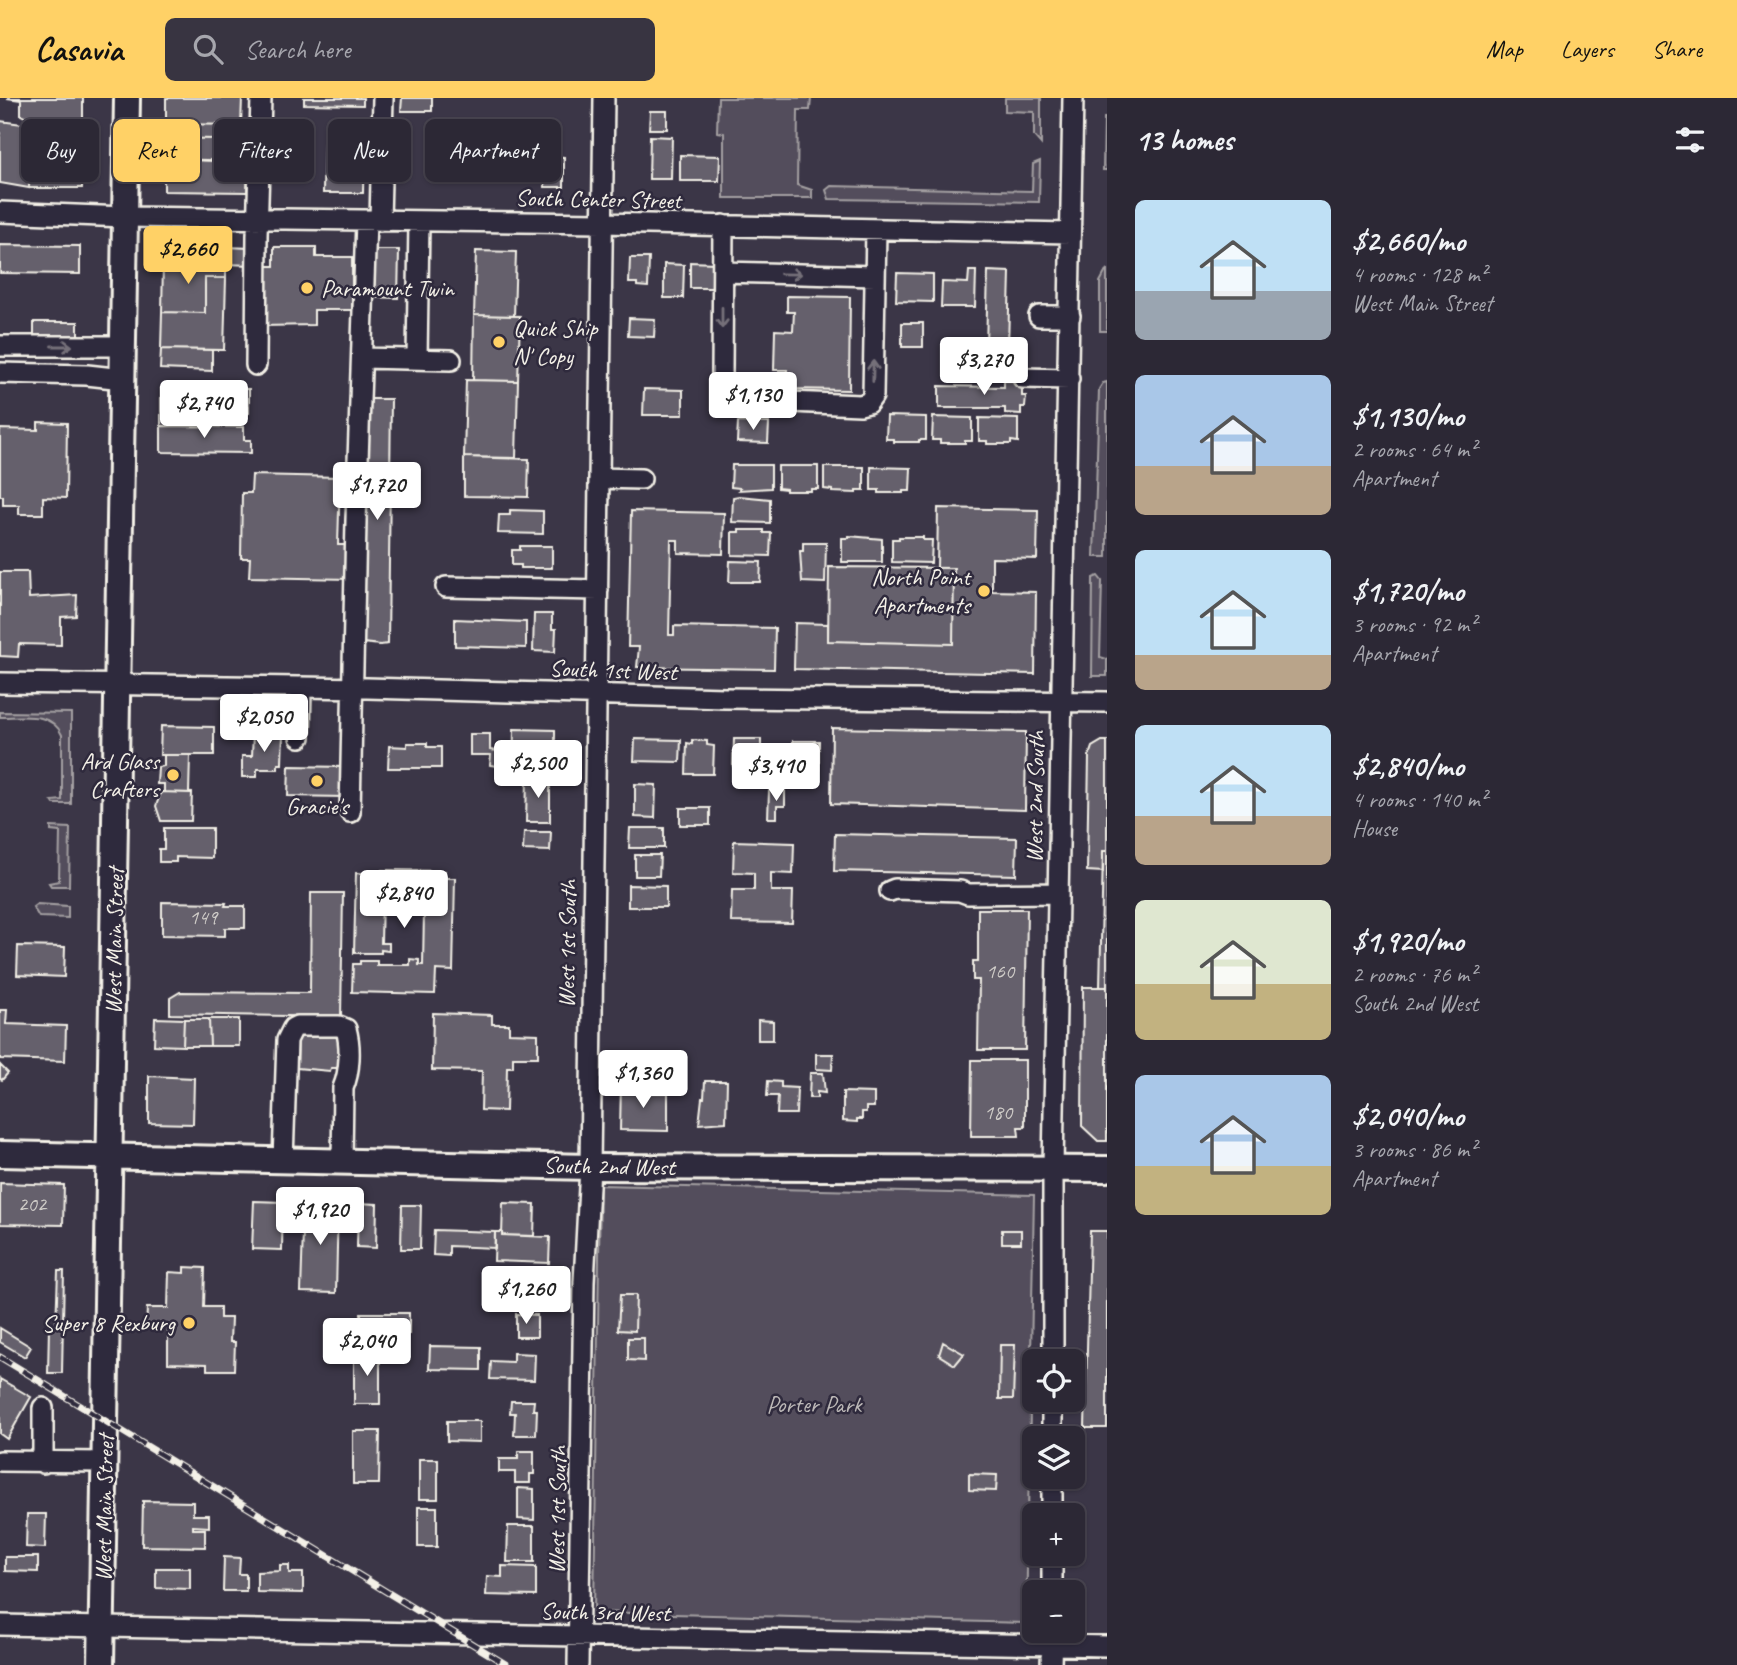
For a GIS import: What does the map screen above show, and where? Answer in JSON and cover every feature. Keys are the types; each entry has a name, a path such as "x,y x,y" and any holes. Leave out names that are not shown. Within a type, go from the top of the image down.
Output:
{"main road":[{"name":"West Main Street","path":"101,1665 127,98"},
{"name":"South 2nd West","path":"0,1154 590,1167 1107,1169"}],"street":[{"path":"256,365 261,98"},
{"path":"350,812 362,358 383,98"},
{"name":"West 1st South","path":"578,1665 584,1296 590,1167 604,98"},
{"name":"West 2nd South","path":"1053,1349 1053,1167 1073,98"},
{"name":"South Center Street","path":"0,212 125,217 723,225 1070,233"},
{"path":"417,359 419,222"},
{"path":"723,225 724,387 742,400 860,405 868,403 873,396 876,229"},
{"path":"723,272 875,276"},
{"path":"1038,316 1070,316"},
{"path":"0,346 123,346"},
{"path":"362,358 451,359"},
{"path":"0,373 88,375 123,379"},
{"path":"1023,377 1069,379"},
{"path":"599,478 641,479"},
{"path":"446,587 598,590"},
{"name":"South 1st West","path":"0,683 596,693 725,698 1107,702"},
{"path":"300,737 301,687"},
{"path":"890,891 895,888 960,891 968,894 1058,893"},
{"path":"283,1161 288,1040 293,1028 297,1026 339,1026 346,1029 348,1037 342,1162"},
{"path":"43,1408 43,1463"},
{"path":"0,1461 104,1462"},
{"name":"South 3rd West","path":"0,1625 579,1636 1022,1638"},
{"path":"1051,1665 1052,1643"},
{"name":"South 3rd West","path":"1085,1643 1107,1646"}],"green space":[{"path":"718,98 811,98 810,110 798,110 797,185 812,190 812,198 724,198 724,133 717,132"},
{"path":"1005,98 1041,98 1041,144 1034,136 1034,112 1005,111"},
{"path":"1104,118 1107,118 1107,170 1103,170"},
{"path":"1040,161 1039,202 829,199 826,190 831,186 1032,191 1033,164"},
{"path":"1107,269 1107,331 1100,331 1100,282"},
{"path":"1107,382 1107,557 1094,557 1099,389"},
{"path":"1098,576 1102,581 1100,657 1107,659 1107,676 1092,676 1093,578"},
{"path":"0,712 71,713 71,804 54,804 52,801 62,800 62,735 57,727 36,717 0,717"},
{"path":"51,827 70,828 69,886 51,886 49,883 59,881 60,832 51,831"},
{"path":"37,904 68,906 68,918 39,917 33,907"},
{"name":"Porter Park","path":"600,1185 1034,1195 1031,1349 1022,1349 1022,1412 1030,1412 1030,1426 1022,1426 1022,1489 1029,1489 1028,1503 1022,1503 1022,1566 1027,1566 1027,1580 1022,1580 1022,1623 594,1612"}],"building":[{"path":"7,98 83,98 83,119 28,119 21,115 21,100"},
{"path":"166,98 242,98 241,119 214,119 214,125 200,124 200,119 166,119"},
{"path":"304,98 363,98 363,105 304,104"},
{"path":"402,98 432,98 432,111 401,111"},
{"path":"650,111 667,111 667,129 649,129"},
{"path":"0,121 21,124 21,182 29,182 29,188 0,183"},
{"path":"200,124 214,125 214,139 200,139"},
{"path":"650,136 672,137 671,179 649,179"},
{"path":"200,139 214,139 213,161 200,160"},
{"path":"324,140 328,140 328,182 363,182 363,193 323,193"},
{"path":"680,155 720,156 719,181 680,181"},
{"path":"561,157 564,157 564,187 545,187 545,182 561,182"},
{"path":"200,160 214,160 214,182 247,182 247,192 164,191 164,182 200,182"},
{"path":"29,182 82,182 82,188 29,188"},
{"path":"0,245 80,246 80,274 0,273"},
{"path":"163,246 226,247 226,264 163,263"},
{"path":"226,247 251,248 251,265 226,264"},
{"name":"Paramount Twin","path":"274,247 316,247 316,257 352,257 352,310 314,310 314,325 262,326 262,266 274,266"},
{"path":"372,250 399,250 398,298 371,297"},
{"path":"476,251 516,252 514,316 474,315"},
{"path":"630,258 649,258 648,287 629,283"},
{"path":"690,262 715,263 715,288 690,288"},
{"path":"163,263 226,264 226,278 205,278 205,313 162,312"},
{"path":"664,264 684,265 683,298 664,298"},
{"path":"969,271 976,271 975,307 941,307 942,282 968,283"},
{"path":"988,271 1010,272 1008,347 1019,347 1019,361 973,360 973,347 986,347"},
{"path":"897,273 933,274 933,302 896,301"},
{"path":"205,278 226,278 224,350 161,349 162,312 205,313"},
{"path":"787,296 850,297 849,390 787,389 787,370 774,370 775,330 793,331 794,312 787,312"},
{"path":"474,315 520,316 518,381 473,380"},
{"path":"629,318 655,319 654,337 628,336"},
{"path":"34,322 78,322 78,342 34,342"},
{"path":"902,323 923,323 923,347 902,347"},
{"path":"161,349 212,350 212,371 160,369"},
{"path":"466,380 518,381 516,458 464,457"},
{"path":"1004,381 1022,381 1022,396 1026,396 1021,414 1005,413 1005,408 939,408 939,386 1004,387"},
{"path":"161,388 249,389 249,413 161,411"},
{"path":"644,389 683,390 683,415 643,415"},
{"path":"367,399 391,399 388,644 380,645 363,643"},
{"path":"161,411 202,412 202,426 161,426"},
{"path":"887,416 926,417 926,440 894,442 894,439 886,439"},
{"path":"933,417 972,418 972,441 940,443 940,440 932,440"},
{"path":"979,418 1018,419 1018,442 987,444 987,441 979,441"},
{"path":"38,422 67,423 66,498 43,497 43,514 19,514 19,505 3,505 3,496 0,496 0,429 38,430"},
{"path":"738,422 769,423 768,443 737,442"},
{"path":"161,426 244,427 244,440 251,440 251,453 161,452"},
{"path":"464,457 529,459 528,497 464,496"},
{"path":"732,465 771,465 771,488 739,490 740,488 731,487"},
{"path":"778,466 818,466 818,489 786,491 778,488"},
{"path":"824,467 864,467 864,490 856,490 856,493 824,489"},
{"path":"871,467 911,468 910,491 879,493 879,490 871,490"},
{"path":"252,475 340,477 338,545 351,545 350,579 249,577 250,558 241,558 242,493 251,493"},
{"path":"733,497 770,499 770,523 732,522"},
{"name":"North Point Apartments","path":"938,508 1038,510 1037,559 992,558 992,591 1036,592 1035,674 794,669 795,623 828,624 828,641 953,644 954,568 937,568"},
{"path":"510,510 543,511 543,534 498,533 499,515 510,515"},
{"path":"631,511 724,513 723,554 678,553 678,540 671,540 669,635 674,635 674,626 775,628 774,669 637,667 639,647 628,647"},
{"path":"764,530 764,533 771,533 770,556 732,555 732,532"},
{"path":"849,536 882,539 882,562 842,562 842,538"},
{"path":"923,537 923,540 932,540 931,563 892,562 892,539"},
{"path":"803,543 826,543 825,583 802,582 800,551 803,551"},
{"path":"520,546 552,546 552,568 521,568 521,565 512,565 512,550 520,550"},
{"path":"730,561 761,562 760,582 729,582"},
{"path":"829,567 954,568 953,644 828,641"},
{"path":"0,572 28,572 29,598 77,595 76,616 61,617 61,645 19,644 18,657 0,656"},
{"path":"534,614 552,614 552,629 556,629 555,652 533,651"},
{"path":"455,619 526,622 526,648 455,646"},
{"path":"161,726 214,727 214,755 160,755"},
{"path":"832,728 1026,732 1025,810 831,804"},
{"path":"514,729 555,730 555,752 531,751 531,776 513,776"},
{"path":"253,733 283,733 282,764 278,764 278,769 257,769 257,777 242,777 242,756 252,756"},
{"path":"470,734 490,734 490,750 498,751 498,766 490,765 491,755 470,755"},
{"path":"635,739 681,740 680,762 634,761"},
{"path":"734,739 761,739 761,767 733,766"},
{"path":"692,740 707,741 707,745 714,746 713,774 686,774 687,743 692,744"},
{"path":"793,741 819,741 819,776 793,776"},
{"path":"1107,741 1107,851 1103,851 1103,872 1087,871 1089,756 1092,747"},
{"name":"Gracie's","path":"407,743 427,743 427,747 441,747 441,768 388,768 389,746 407,747"},
{"name":"Ard Glass Crafters","path":"164,755 190,755 189,793 161,792 164,792 164,784 157,784 158,767 164,766"},
{"name":"Gracie's","path":"289,766 346,767 345,797 288,796"},
{"path":"527,778 550,779 550,822 526,822"},
{"path":"635,784 656,785 655,818 635,817"},
{"path":"769,791 785,791 785,806 777,806 777,818 768,818"},
{"path":"161,792 192,793 191,821 161,821 156,806"},
{"path":"680,808 710,808 710,825 680,825"},
{"path":"164,828 212,828 212,858 176,857 176,862 159,862 159,849 164,849"},
{"path":"630,828 664,828 664,848 629,848"},
{"path":"524,832 551,832 550,851 523,850"},
{"path":"835,834 1017,838 1016,875 834,871"},
{"path":"734,841 794,843 793,874 771,873 771,891 793,891 792,923 731,922 732,890 754,890 754,873 733,872"},
{"path":"1103,851 1107,851 1107,987 1100,987"},
{"path":"635,855 660,855 659,876 635,876"},
{"path":"382,870 445,871 445,878 455,878 453,971 436,970 435,994 352,992 353,964 360,964 360,961 377,961 377,965 410,965 410,959 419,960 419,965 423,965 424,911 419,910 419,902 425,902 425,898 396,897 395,903 388,903 388,897 382,897 381,943 389,943 389,951 354,953 356,873 378,874 378,882 382,882"},
{"path":"628,885 666,886 666,907 628,907"},
{"path":"311,893 343,893 341,1017 170,1014 170,998 180,992 310,993"},
{"path":"162,902 245,906 245,928 225,928 225,936 162,935"},
{"path":"978,909 1027,909 1025,1050 978,1050 979,980 973,980 973,961 978,961"},
{"path":"18,946 65,947 64,977 17,975"},
{"path":"1083,987 1107,987 1107,1141 1098,1141 1082,1126"},
{"path":"0,1010 7,1010 6,1024 66,1026 65,1061 0,1059"},
{"path":"433,1013 492,1015 492,1024 509,1024 509,1033 538,1034 538,1057 513,1057 513,1067 507,1067 506,1111 481,1110 482,1071 432,1070"},
{"path":"155,1018 184,1019 183,1046 154,1045"},
{"path":"184,1019 209,1019 210,1046 183,1046"},
{"path":"209,1019 239,1019 239,1046 210,1046"},
{"path":"758,1020 773,1021 773,1040 758,1040"},
{"path":"298,1034 342,1035 349,1068 331,1068 330,1071 297,1068"},
{"path":"816,1054 833,1054 832,1070 816,1069"},
{"path":"972,1060 1025,1060 1025,1127 1018,1127 1019,1136 971,1136"},
{"path":"0,1065 8,1073 2,1080 0,1079"},
{"path":"810,1073 823,1073 825,1093 817,1092 817,1098 809,1098"},
{"path":"149,1076 194,1078 193,1124 149,1123"},
{"path":"705,1081 727,1081 726,1122 699,1124"},
{"path":"768,1081 781,1082 781,1087 797,1088 796,1114 777,1114 778,1096 767,1096"},
{"path":"621,1083 639,1083 639,1093 668,1093 668,1131 620,1130"},
{"path":"843,1092 874,1093 874,1107 866,1107 866,1112 862,1112 862,1119 857,1119 857,1122 843,1121"},
{"path":"0,1183 64,1185 63,1225 0,1224"},
{"path":"254,1201 283,1202 282,1250 252,1249"},
{"path":"304,1201 338,1202 336,1293 301,1292"},
{"path":"358,1203 377,1204 376,1248 357,1247"},
{"path":"503,1203 535,1204 534,1236 502,1235"},
{"path":"402,1205 421,1205 420,1249 401,1249"},
{"path":"434,1230 495,1232 495,1248 449,1246 449,1256 433,1255"},
{"path":"1002,1230 1021,1230 1021,1243 1002,1243"},
{"path":"1090,1231 1107,1231 1107,1428 1085,1428"},
{"path":"495,1232 502,1232 502,1235 550,1237 549,1263 494,1261"},
{"name":"Super 8 Rexburg","path":"184,1267 205,1268 204,1307 220,1307 220,1318 231,1318 230,1342 235,1342 234,1370 207,1370 207,1364 168,1363 168,1328 146,1328 147,1308 168,1308 169,1272 184,1273"},
{"path":"58,1271 64,1271 62,1373 48,1373 49,1327 56,1327"},
{"path":"517,1271 536,1271 539,1294 530,1294 530,1302 512,1302 513,1291 517,1291"},
{"path":"620,1295 636,1295 635,1331 618,1330"},
{"path":"361,1313 409,1313 409,1334 361,1334"},
{"path":"516,1314 537,1315 537,1337 516,1337"},
{"path":"0,1328 31,1347 25,1357 0,1342"},
{"path":"628,1338 644,1338 644,1361 628,1360"},
{"path":"943,1342 964,1354 955,1365 939,1355"},
{"path":"1000,1345 1015,1345 1013,1399 999,1399"},
{"path":"430,1346 481,1347 481,1370 429,1369"},
{"path":"354,1351 380,1351 380,1404 354,1404"},
{"path":"513,1353 535,1354 534,1380 490,1379 491,1361 513,1362"},
{"path":"0,1379 31,1397 7,1439 0,1434"},
{"path":"511,1401 534,1401 533,1410 537,1410 536,1435 514,1435 515,1413 510,1413"},
{"path":"447,1421 480,1421 480,1442 447,1441"},
{"path":"353,1431 380,1431 379,1484 353,1484"},
{"path":"518,1451 534,1451 534,1474 530,1474 530,1483 515,1483 515,1472 499,1472 499,1459 518,1459"},
{"path":"419,1459 438,1459 438,1499 419,1499"},
{"path":"969,1474 997,1475 996,1491 969,1490"},
{"path":"518,1488 534,1489 534,1520 518,1519"},
{"path":"143,1501 193,1502 193,1515 209,1515 209,1527 193,1526 193,1529 205,1529 205,1547 142,1546"},
{"path":"418,1507 437,1507 437,1547 418,1547"},
{"path":"27,1514 46,1514 45,1548 26,1547"},
{"path":"508,1526 534,1526 534,1562 507,1562"},
{"path":"5,1557 38,1557 38,1572 5,1571"},
{"path":"224,1557 240,1558 239,1574 246,1574 246,1591 223,1591"},
{"path":"280,1565 289,1565 289,1573 303,1573 303,1593 257,1592 257,1572 280,1571"},
{"path":"502,1566 536,1567 536,1596 486,1595 487,1576 502,1577"},
{"path":"156,1568 190,1568 190,1589 156,1588"}],"railway":[{"path":"0,1357 507,1665"}],"place":[{"name":"Paramount Twin","path":"307,288"},
{"name":"Quick Ship N' Copy","path":"499,342"},
{"name":"North Point Apartments","path":"984,591"},
{"name":"Ard Glass Crafters","path":"173,775"},
{"name":"Gracie's","path":"317,781"},
{"name":"Super 8 Rexburg","path":"189,1323"}]}
